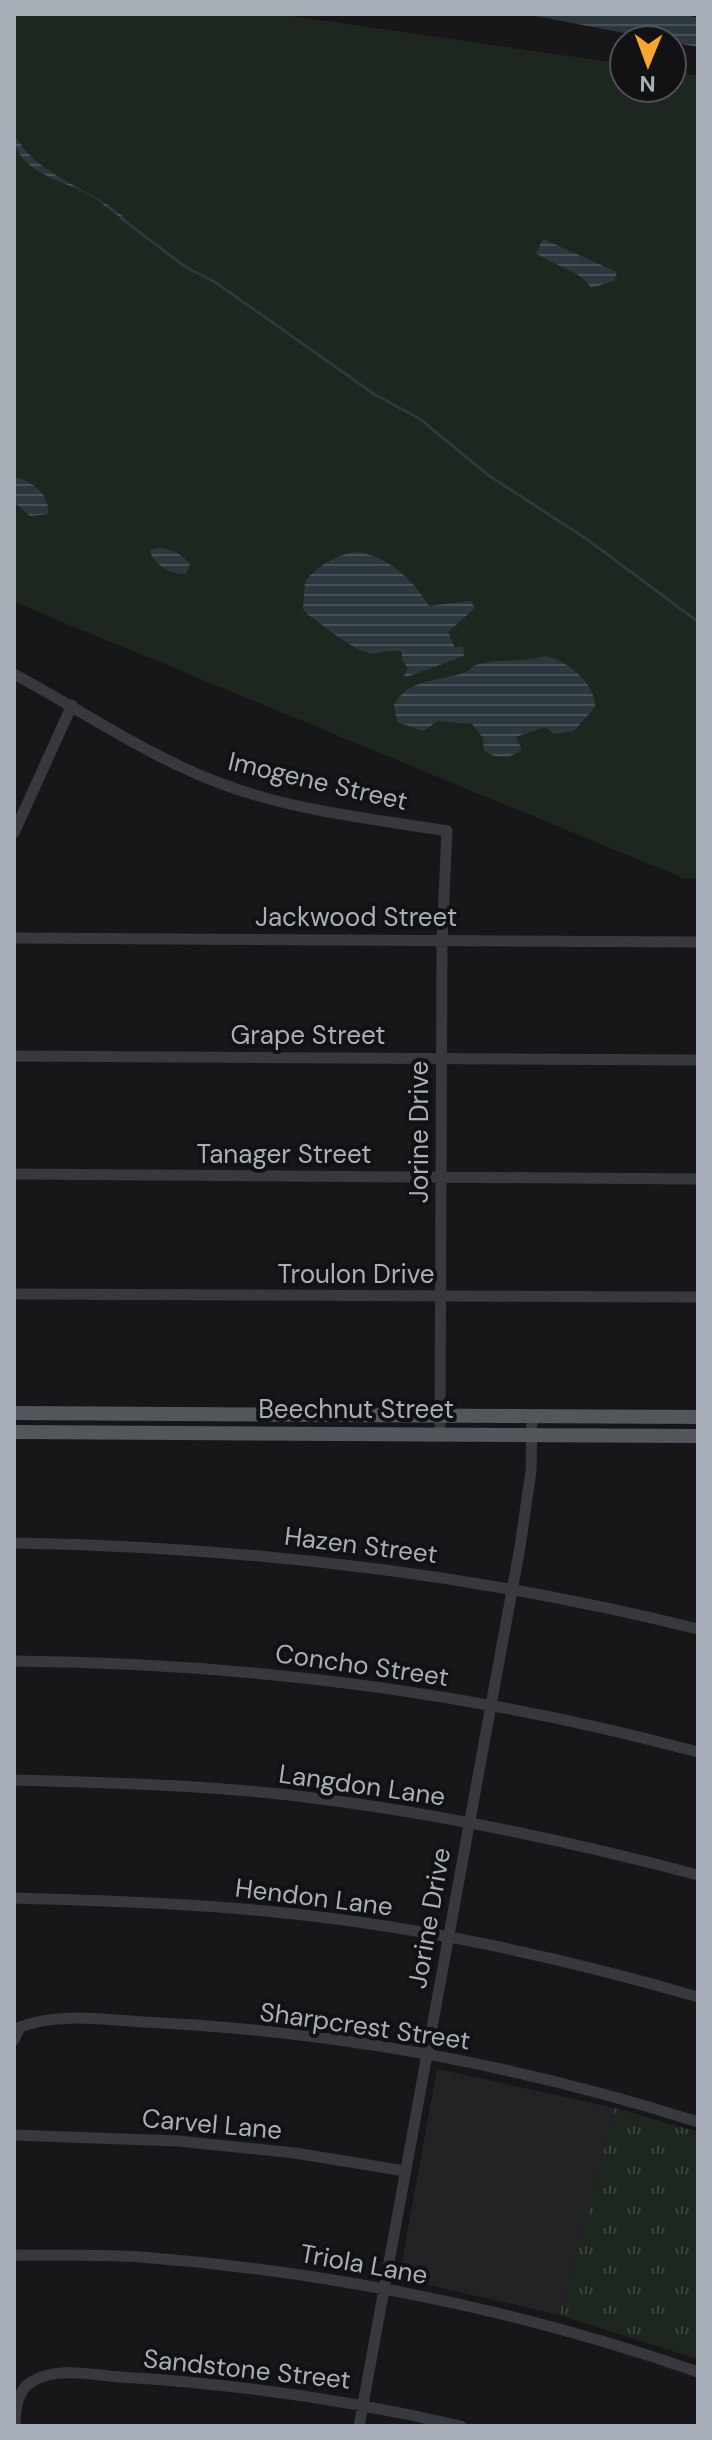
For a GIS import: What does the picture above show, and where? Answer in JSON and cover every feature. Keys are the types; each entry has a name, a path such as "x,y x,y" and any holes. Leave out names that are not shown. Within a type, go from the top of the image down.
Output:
{"main road":[{"name":"Beechnut Street","path":"14,1413 698,1417"},
{"path":"54,1432 55,1414"},
{"path":"257,1414 257,1432"},
{"name":"Beechnut Street","path":"14,1432 698,1436"}],"street":[{"name":"Imogene Street","path":"14,674 181,766 225,785 287,802 447,831"},
{"path":"14,833 72,705"},
{"name":"Jorine Drive","path":"440,1433 442,940 447,831"},
{"name":"Jackwood Street","path":"14,938 698,942"},
{"name":"Grape Street","path":"14,1056 698,1060"},
{"name":"Tanager Street","path":"14,1174 698,1179"},
{"name":"Troulon Drive","path":"14,1294 698,1297"},
{"name":"Jorine Drive","path":"359,2426 528,1500 532,1416"},
{"name":"Hazen Street","path":"14,1543 121,1545 316,1559 512,1588 698,1629"},
{"name":"Concho Street","path":"14,1661 128,1662 292,1677 490,1705 615,1730 698,1752"},
{"name":"Langdon Lane","path":"14,1780 143,1784 304,1797 470,1822 698,1875"},
{"name":"Hendon Lane","path":"14,1898 277,1912 447,1937 607,1970 698,1997"},
{"name":"Sharpcrest Street","path":"14,2040 20,2027 46,2018 180,2024 305,2036 428,2054 610,2095 698,2122"},
{"name":"Carvel Lane","path":"14,2135 178,2141 295,2153 405,2171"},
{"name":"Triola Lane","path":"14,2255 139,2257 383,2287 564,2328 698,2372"},
{"name":"Sandstone Street","path":"15,2426 15,2407 28,2383 53,2373 195,2381 363,2404 461,2426"}],"shaded area":[{"path":"525,14 682,14 698,18 698,47 688,45 688,24 608,24 608,30"},
{"path":"14,134 37,162 97,198 126,219 90,195 31,166 16,147"},
{"path":"543,239 617,272 614,281 591,288 574,272 536,253"},
{"path":"14,477 27,481 43,495 48,514 30,516 14,502"},
{"path":"159,547 176,552 190,563 186,574 170,571 155,561 150,551"},
{"path":"357,552 368,554 399,571 429,606 471,601 475,608 448,632 455,648 463,646 464,656 407,677 404,676 408,668 402,661 402,652 370,653 362,650 308,615 303,609 305,581 328,562"},
{"path":"545,656 571,668 591,690 595,707 574,731 554,734 545,727 516,737 522,750 503,757 484,751 483,738 472,724 438,721 423,731 397,722 394,705 400,696 416,685 457,675 484,663"},
{"path":"437,2069 615,2108 559,2315 399,2278"}],"green space":[{"path":"14,14 278,14 608,62 608,104 688,104 688,74 698,76 698,878 683,878 14,602"},
{"path":"615,2108 698,2132 698,2359 559,2315"}],"waterway":[{"path":"14,122 14,137"},
{"path":"121,218 184,266 215,282 374,394 420,419 488,475 588,540 697,621"}]}
